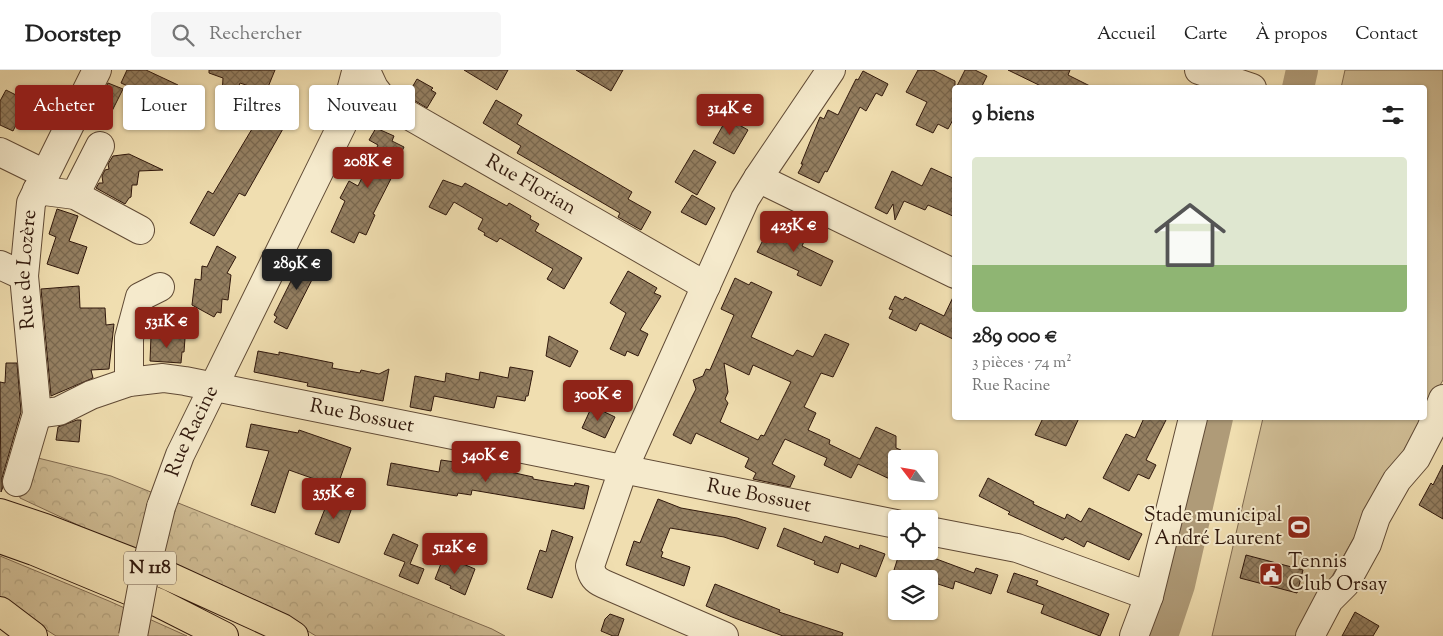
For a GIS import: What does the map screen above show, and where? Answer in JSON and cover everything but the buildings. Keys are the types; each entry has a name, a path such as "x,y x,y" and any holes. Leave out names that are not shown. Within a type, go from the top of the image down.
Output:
{"main road":[{"name":"N 118","path":"0,513 166,574 282,628 294,636"},
{"name":"N 118","path":"0,539 34,551 159,603 224,636"},
{"path":"0,611 33,636"}],"street":[{"name":"Rue de Lozère","path":"17,482 38,414 24,276 31,203 97,70"},
{"path":"724,636 596,580 590,566 623,470 745,199 830,70"},
{"path":"1199,70 1243,85"},
{"name":"Rue Florian","path":"362,71 384,101 706,286"},
{"name":"Rue Racine","path":"133,636 144,577 161,507 180,455 342,125 362,71"},
{"path":"75,195 100,146"},
{"path":"0,152 41,182 75,195 140,230"},
{"path":"758,178 952,273"},
{"path":"0,265 24,276"},
{"path":"129,382 129,338 140,297 160,287"},
{"name":"Rue Bossuet","path":"38,414 59,411 92,395 129,382 163,378 888,522"},
{"path":"1310,636 1329,600 1344,584 1367,544 1376,517 1397,480 1416,458 1432,429 1443,399"},
{"path":"1134,636 1149,596 1193,420"},
{"path":"938,532 1017,548 1149,596"}],"green space":[{"path":"1345,70 1443,70 1443,380 1427,408 1427,85 1342,85"},
{"name":"Stade municipal André Laurent","path":"1263,420 1421,420 1298,636 1212,636"},
{"path":"38,458 111,476 492,629 505,636 316,636 260,602 110,540 20,498 18,489"},
{"path":"0,556 187,636 56,636 0,600"}],"waterway":[{"path":"1299,85 1302,70"},
{"path":"1162,636 1179,585 1217,420"}],"place":[{"name":"Stade municipal André Laurent","path":"1299,527"},
{"name":"Tennis Club Orsay","path":"1271,574"}]}
